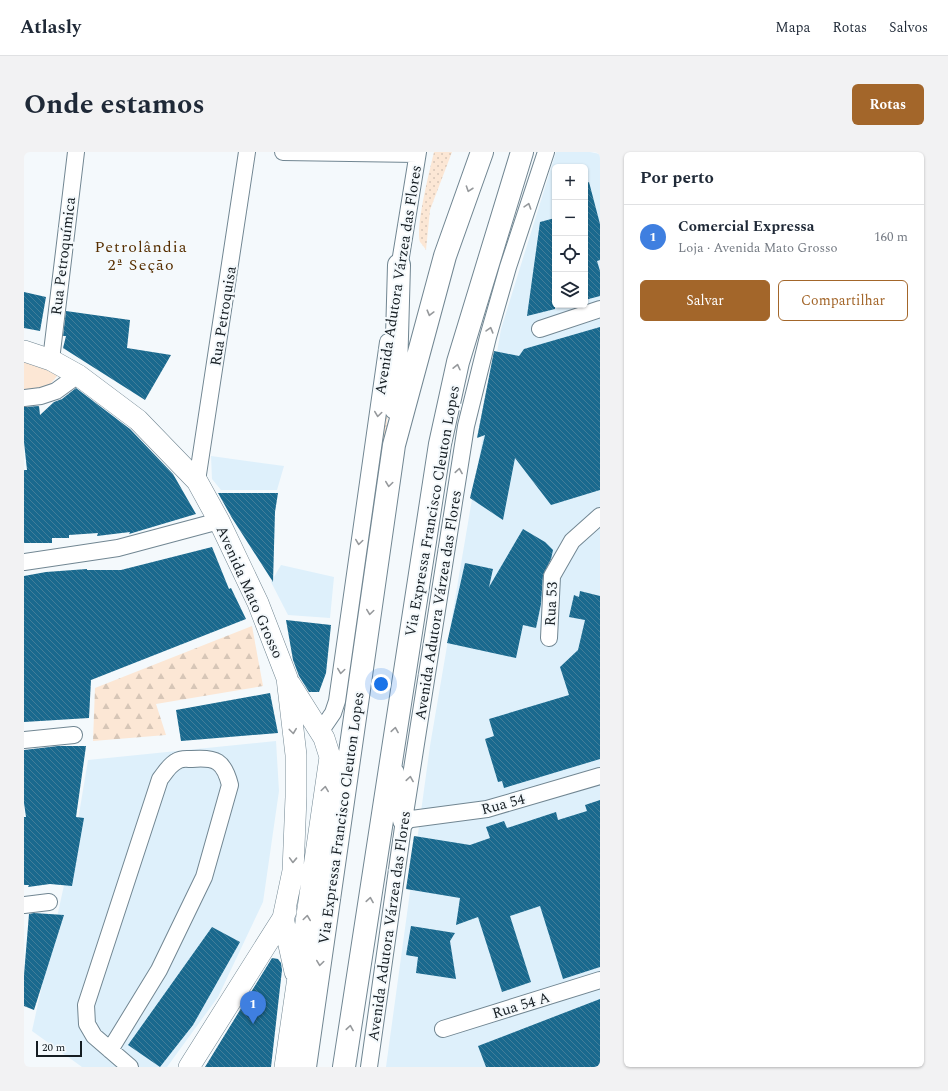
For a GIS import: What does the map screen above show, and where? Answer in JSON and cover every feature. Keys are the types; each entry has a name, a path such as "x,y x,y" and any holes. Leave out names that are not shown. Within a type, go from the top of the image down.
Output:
{"highway":[{"name":"Via Expressa Francisco Cleuton Lopes","path":"305,1067 394,445 445,256 482,152"},
{"name":"Via Expressa Francisco Cleuton Lopes","path":"344,1067 442,437 458,362 522,152"},
{"path":"394,445 399,265"},
{"path":"391,760 404,820"}],"main road":[{"name":"Avenida Mato Grosso","path":"24,351 50,360 78,376 138,420 198,481 258,603 287,678 296,755 296,797 293,871 283,918 189,1067"},
{"path":"285,1067 330,757 324,738 287,678"},
{"path":"296,797 310,751 320,732"},
{"path":"298,984 283,918 302,881 314,868"},
{"path":"259,955 277,953 292,960"}],"street":[{"name":"Rua Petroquímica","path":"50,360 76,152"},
{"name":"Rua Petroquisa","path":"198,481 248,152"},
{"path":"283,152 417,153"},
{"name":"Avenida Adutora Várzea das Flores","path":"369,1067 404,820 466,426 488,337 508,267 546,152"},
{"name":"Avenida Adutora Várzea das Flores","path":"320,732 333,713 337,701 399,265 417,153"},
{"path":"540,329 600,309"},
{"path":"24,398 56,392 78,376"},
{"name":"Rua 53","path":"549,638 552,576 572,540 600,516"},
{"path":"24,562 118,548 219,521"},
{"path":"24,740 74,735"},
{"path":"110,1050 159,970 204,877 230,785 227,771 218,762 204,758 178,760 169,767 160,779 86,1005 87,1024 94,1036 110,1050 130,1067"},
{"name":"Rua 54","path":"404,820 487,809 600,776"},
{"path":"24,905 49,902"},
{"name":"Rua 54 A","path":"443,1029 600,980"}],"shaded area":[{"path":"556,152 590,152 600,154 600,1067 386,1067 430,746 501,329 552,165 552,308 588,308 588,164 552,164"},
{"path":"211,456 284,466 277,490 221,490 212,479"},
{"path":"281,565 334,577 330,618 288,615 271,582"},
{"path":"276,741 279,791 263,902 218,997 167,1067 82,1067 32,1031 77,826 88,760"}],"green space":[{"path":"434,152 452,152 430,210 426,250 420,242 419,235 424,198"},
{"path":"24,359 58,375 47,388 24,390"},
{"path":"393,370 381,475 367,523"},
{"path":"252,626 263,686 156,704 166,735 93,741 95,688"}],"building":[{"path":"588,182 600,224 600,260 597,261 600,271 600,296 588,299 588,200"},
{"path":"552,219 552,308 555,309 527,316 540,222"},
{"path":"24,292 46,297 40,331 24,328"},
{"path":"66,311 130,320 127,348 171,355 145,400 63,348 66,336 63,336"},
{"path":"600,327 600,490 551,505 515,458 503,520 470,498 485,435 477,438 494,351 519,356 524,349"},
{"path":"76,388 130,429 173,474 196,514 129,534 130,532 97,536 98,533 69,535 69,538 52,538 52,543 24,543 24,470 27,470 24,442 24,407 39,406 40,415 54,402 62,399"},
{"path":"218,493 278,493 275,512 273,582 232,518"},
{"path":"523,529 545,542 553,550 551,559 543,575 541,604 536,628 523,625 516,658 447,643 465,563 493,569 489,587"},
{"path":"212,547 229,589 231,588 246,619 91,680 89,718 24,722 24,576 46,572 87,569 121,570"},
{"path":"580,591 600,596 600,759 504,788 502,781 498,782 485,739 494,736 489,719 569,695 560,667 578,650 585,620 569,617 574,595 579,597"},
{"path":"286,620 331,625 326,673 319,692 309,692 299,676 293,660"},
{"path":"270,693 278,733 181,741 176,710"},
{"path":"58,746 86,746 76,817 84,818 72,886 50,884 28,887 29,885 24,885 24,817 26,817 24,803 24,750"},
{"path":"600,800 600,967 563,979 540,906 510,916 531,982 502,992 478,917 456,925 460,898 406,889 414,836 470,845 490,838 486,827 504,821 507,828 556,812 558,820 587,811 585,805"},
{"path":"29,914 64,915 34,1010 24,1006 24,975"},
{"path":"411,926 455,933 450,941 456,979 416,973 418,957 406,955"},
{"path":"212,927 240,942 193,1025 160,1067 128,1045"},
{"path":"272,958 278,959 281,963 282,970 271,1067 205,1067"},
{"path":"600,999 600,1067 486,1067 478,1046"}],"place":[{"name":"Comercial Expressa","path":"253,1024"}],"district":[{"name":"Petrolândia 2ª Seção","path":"141,255"}]}
